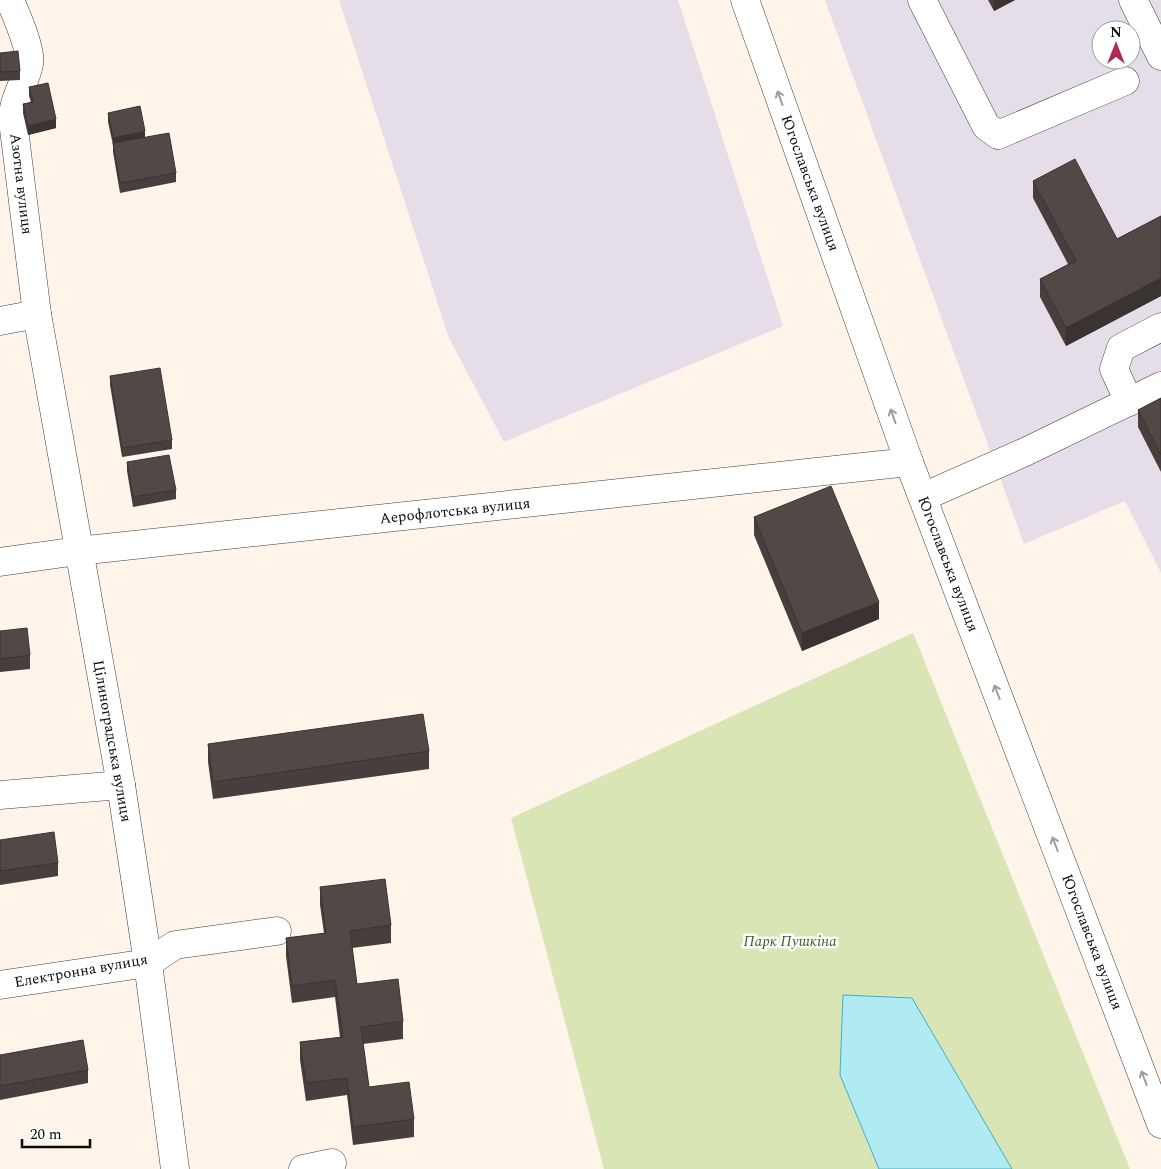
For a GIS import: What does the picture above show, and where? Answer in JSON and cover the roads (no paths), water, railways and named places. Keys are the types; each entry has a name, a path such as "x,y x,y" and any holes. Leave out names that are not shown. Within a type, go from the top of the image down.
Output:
{"street":[{"name":"Азотна вулиця","path":"10,0 28,53 29,64 14,103 13,121 37,314"},
{"name":"Югославська вулиця","path":"745,0 909,462 1161,1124"},
{"path":"922,0 986,126 998,135 1124,82"},
{"path":"1133,0 1161,56"},
{"path":"0,321 37,314"},
{"name":"Цілиноградська вулиця","path":"37,314 121,785 148,963 175,1169"},
{"path":"1129,402 1114,369 1120,348 1161,328"},
{"path":"923,497 1025,452 1161,386"},
{"name":"Аерофлотська вулиця","path":"0,562 78,551 909,462"},
{"path":"0,795 121,785"},
{"name":"Електронна вулиця","path":"0,984 148,963 175,945 277,931"},
{"path":"303,1169 332,1164"}],"water":[{"path":"843,995 912,998 1012,1169 879,1169 840,1075"}],"park label":[{"name":"Парк Пушкіна","path":"790,941"}]}
